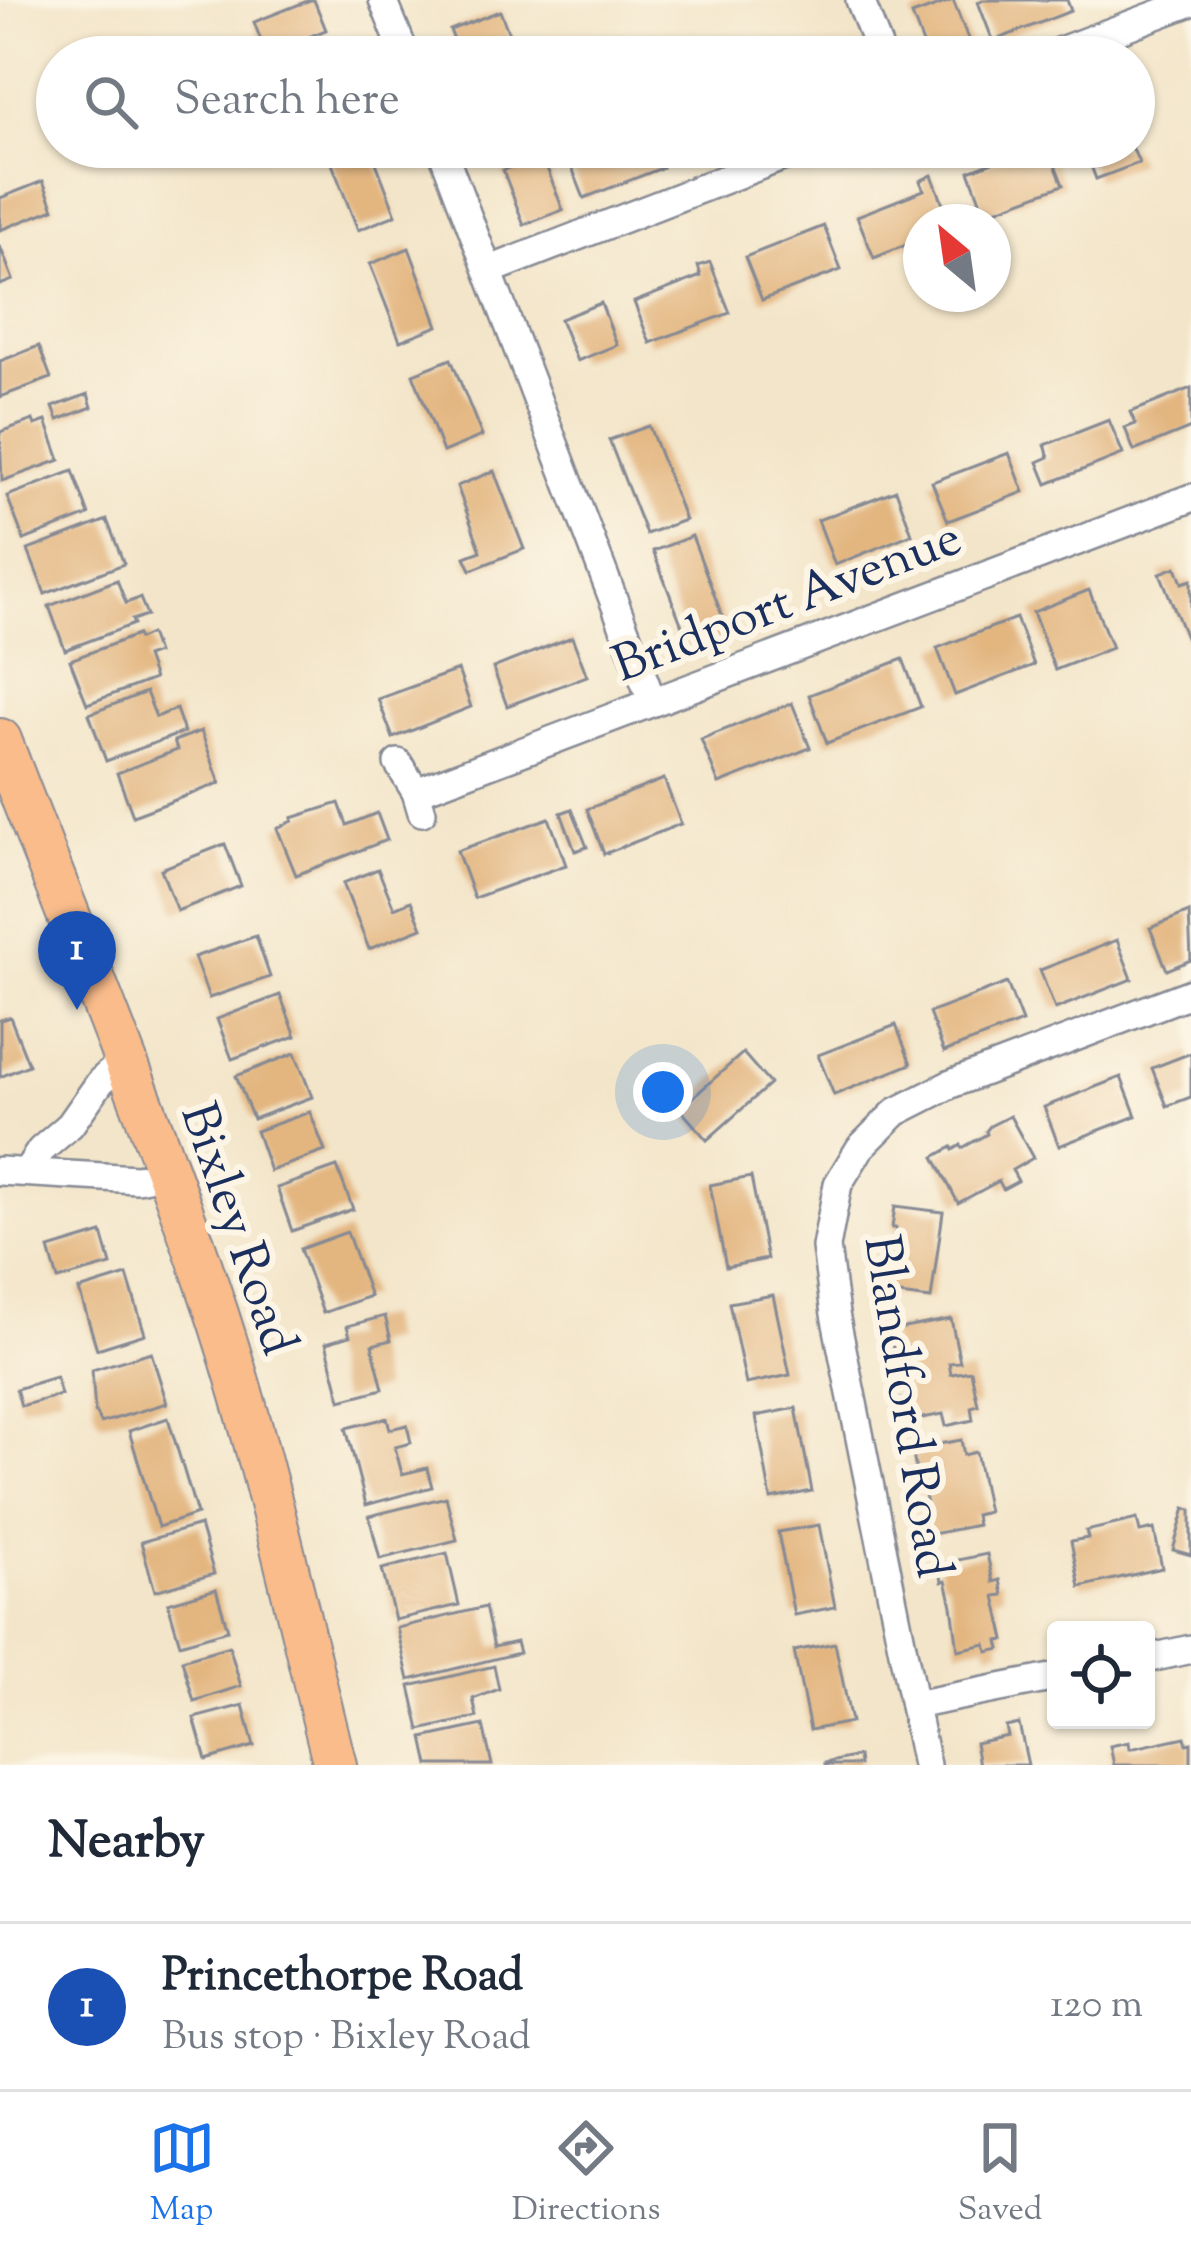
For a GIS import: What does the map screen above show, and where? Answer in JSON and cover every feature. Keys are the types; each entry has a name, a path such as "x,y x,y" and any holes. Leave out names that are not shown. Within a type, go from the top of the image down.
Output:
{"main road":[{"name":"Bixley Road","path":"0,740 126,1059 218,1317 262,1469 334,1765"}],"street":[{"path":"383,0 398,36"},
{"path":"860,0 874,36"},
{"path":"1101,36 1191,2"},
{"path":"449,168 652,701"},
{"path":"490,270 754,168"},
{"name":"Bridport Avenue","path":"398,763 419,802 652,701 1191,498"},
{"name":"Blandford Road","path":"926,1765 835,1314 826,1247 838,1184 860,1148 896,1112 951,1084 1191,993"},
{"path":"13,1171 70,1125 101,1081 126,1059"},
{"path":"13,1171 137,1179 169,1174"},
{"path":"1155,1657 1191,1649"},
{"path":"914,1705 1047,1679"}],"building":[{"path":"314,0 326,30 311,36 259,36 254,22"},
{"path":"953,0 967,36 920,36 912,15"},
{"path":"1067,0 1071,11 1006,36 991,36 978,2"},
{"path":"500,11 510,36 452,36 450,30"},
{"path":"334,168 378,168 396,215 358,230"},
{"path":"547,168 563,210 524,225 503,170"},
{"path":"572,168 662,168 584,198"},
{"path":"977,168 1056,168 1063,185 1011,204 981,204 969,171"},
{"path":"1092,168 1126,168 1096,179"},
{"path":"932,175 943,204 903,204 903,246 874,258 857,216 924,190 920,181"},
{"path":"43,181 54,209 0,230 0,198"},
{"path":"824,226 841,270 762,300 745,257"},
{"path":"0,246 13,280 0,285"},
{"path":"409,248 438,326 400,341 370,264"},
{"path":"710,262 730,313 650,343 634,302 701,276 698,266"},
{"path":"601,303 617,345 577,361 560,319"},
{"path":"39,346 51,378 0,397 0,361"},
{"path":"451,359 482,436 443,452 413,374"},
{"path":"1191,388 1191,428 1134,451 1125,428 1136,424 1131,412"},
{"path":"88,394 92,407 58,420 53,407"},
{"path":"33,420 35,425 46,421 60,460 2,481 0,432"},
{"path":"1109,420 1123,454 1047,484 1038,462 1049,457 1045,445"},
{"path":"649,426 685,520 646,534 609,440"},
{"path":"1009,453 1024,492 948,521 932,482"},
{"path":"73,471 89,515 24,540 7,496"},
{"path":"494,471 524,549 471,570 465,557 481,551 457,486"},
{"path":"896,490 912,534 835,565 818,520"},
{"path":"107,520 124,564 45,594 28,550"},
{"path":"692,536 729,634 691,649 653,551"},
{"path":"1176,567 1182,583 1191,580 1191,650 1160,573"},
{"path":"117,580 126,603 140,598 147,615 65,650 49,606"},
{"path":"1089,590 1112,648 1055,670 1033,612"},
{"path":"1016,618 1034,665 955,695 937,648"},
{"path":"150,634 157,653 146,657 154,679 87,704 70,660"},
{"path":"572,637 587,676 507,706 493,668"},
{"path":"903,659 921,707 827,743 809,695"},
{"path":"458,670 471,707 393,738 378,699"},
{"path":"146,692 156,717 176,709 184,732 106,761 89,714"},
{"path":"792,703 810,748 719,784 701,739"},
{"path":"201,731 220,783 133,816 117,773 177,750 174,741"},
{"path":"664,779 681,824 604,854 587,809"},
{"path":"339,803 347,825 377,813 387,840 296,875 277,828 292,818"},
{"path":"572,809 587,847 575,851 561,813"},
{"path":"549,818 566,865 474,898 457,851"},
{"path":"225,844 241,886 177,911 161,869"},
{"path":"378,869 394,908 411,901 422,928 369,949 343,883"},
{"path":"1189,912 1191,960 1167,970 1150,928"},
{"path":"256,936 270,977 209,998 194,957"},
{"path":"1117,940 1132,979 1055,1009 1040,970"},
{"path":"1007,983 1022,1022 944,1052 929,1013"},
{"path":"280,995 296,1036 232,1059 217,1019"},
{"path":"10,1017 29,1065 0,1077 0,1020"},
{"path":"896,1025 911,1064 834,1095 818,1055"},
{"path":"295,1053 312,1097 253,1119 236,1076"},
{"path":"743,1053 770,1084 707,1140 680,1109"},
{"path":"1191,1053 1191,1097 1167,1106 1152,1068"},
{"path":"1121,1077 1136,1116 1059,1146 1044,1107"},
{"path":"310,1112 325,1151 270,1171 256,1131"},
{"path":"1010,1116 1033,1158 1012,1170 1018,1181 1003,1189 999,1181 958,1203 934,1157 952,1147 962,1148"},
{"path":"337,1167 353,1209 292,1231 277,1188"},
{"path":"751,1177 767,1259 726,1267 710,1185"},
{"path":"895,1206 943,1212 931,1299 884,1293 896,1228 892,1228"},
{"path":"347,1232 370,1296 323,1313 300,1249"},
{"path":"102,1233 111,1265 58,1280 49,1249"},
{"path":"127,1275 145,1334 97,1349 79,1290"},
{"path":"773,1295 790,1375 746,1384 729,1303"},
{"path":"385,1316 391,1340 372,1345 383,1389 341,1400 326,1343 350,1336 347,1326"},
{"path":"951,1319 960,1362 949,1363 951,1374 971,1371 978,1405 971,1407 973,1420 946,1426 943,1414 907,1421 902,1399 907,1398 889,1331"},
{"path":"151,1352 167,1403 101,1423 95,1412 92,1370"},
{"path":"56,1377 61,1395 21,1406 16,1389"},
{"path":"796,1408 812,1491 771,1499 756,1416"},
{"path":"168,1418 197,1514 158,1527 129,1431"},
{"path":"387,1418 390,1429 407,1425 411,1443 395,1447 402,1474 427,1468 432,1487 366,1505 346,1428"},
{"path":"961,1440 964,1455 976,1452 988,1512 975,1515 977,1525 928,1535 924,1515 929,1514 912,1449"},
{"path":"446,1497 457,1540 380,1559 369,1516"},
{"path":"1185,1508 1191,1510 1191,1555 1173,1550"},
{"path":"1137,1519 1140,1532 1154,1529 1162,1568 1080,1587 1071,1541 1088,1538 1086,1531"},
{"path":"200,1525 214,1574 155,1591 141,1542"},
{"path":"819,1525 835,1607 794,1615 778,1532"},
{"path":"447,1553 459,1605 395,1620 382,1569"},
{"path":"987,1554 993,1582 1000,1580 1003,1595 995,1596 1005,1640 999,1641 1001,1649 988,1652 986,1644 958,1650 952,1606 939,1564"},
{"path":"216,1589 228,1630 180,1644 168,1603"},
{"path":"485,1607 494,1647 516,1642 519,1653 409,1680 397,1628"},
{"path":"835,1643 851,1722 810,1730 794,1651"},
{"path":"229,1646 241,1686 194,1701 182,1660"},
{"path":"494,1666 499,1689 473,1699 477,1717 420,1730 410,1686"},
{"path":"243,1705 254,1746 206,1760 194,1718"},
{"path":"1019,1724 1028,1765 979,1765 975,1743 1008,1736 1006,1727"},
{"path":"483,1725 492,1765 429,1765 423,1738"},
{"path":"1185,1737 1191,1743 1191,1765 1114,1765 1110,1746 1129,1742 1130,1749"},
{"path":"858,1756 859,1765 825,1765 825,1763"}],"place":[{"name":"Princethorpe Road","path":"77,1010"}]}
